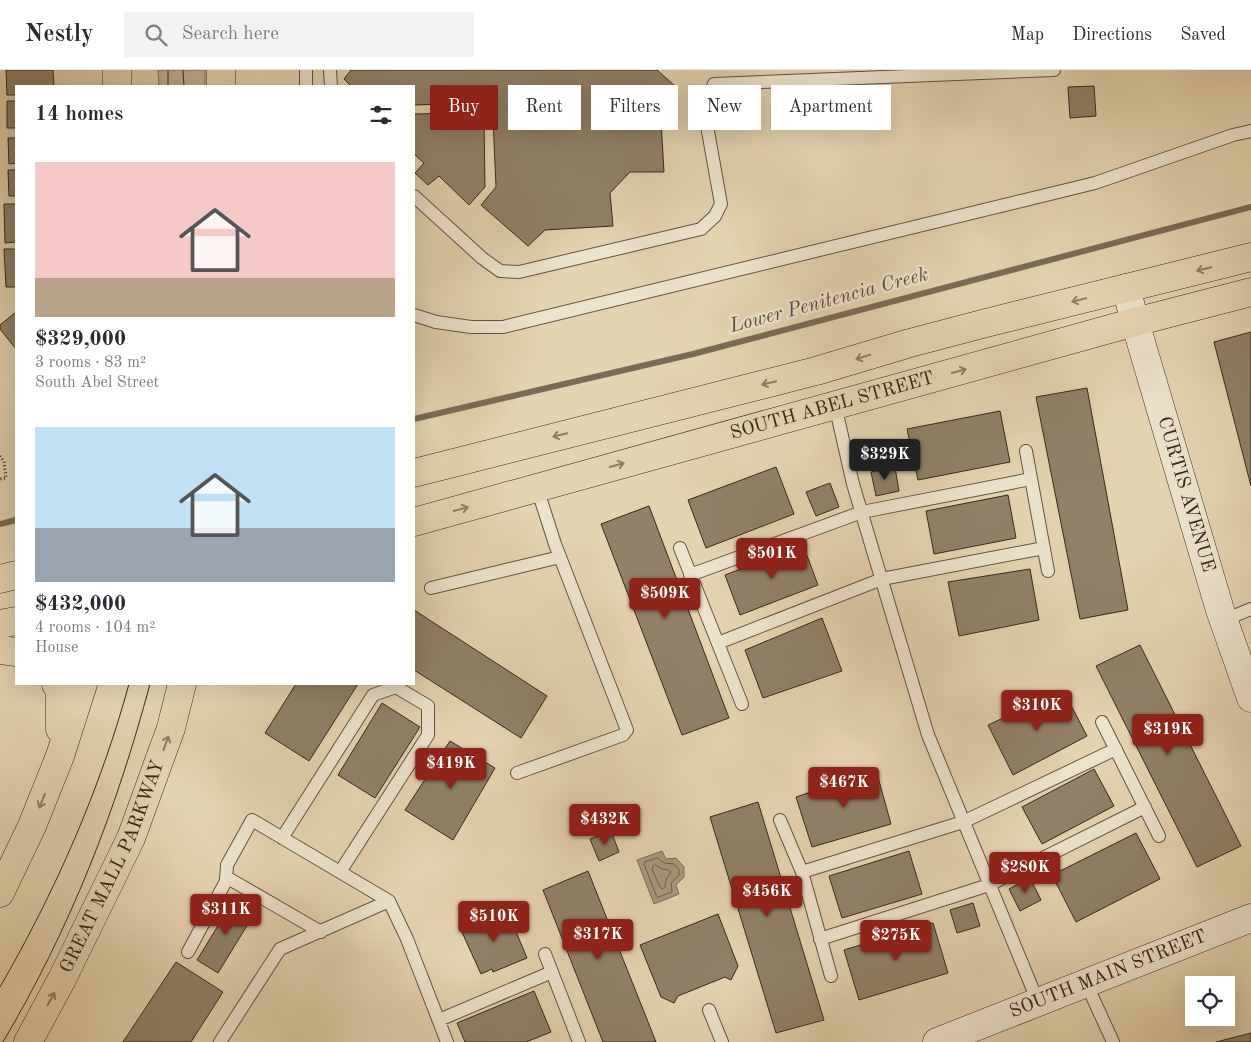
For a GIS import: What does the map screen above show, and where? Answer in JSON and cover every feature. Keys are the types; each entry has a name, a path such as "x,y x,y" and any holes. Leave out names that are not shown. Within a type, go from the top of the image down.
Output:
{"main road":[{"path":"117,70 117,85"},
{"path":"221,70 221,85"},
{"name":"SOUTH ABEL STREET","path":"415,473 816,371 977,325 1251,257"},
{"name":"SOUTH ABEL STREET","path":"415,522 1135,322 1251,292"},
{"path":"816,371 831,406"},
{"path":"0,579 15,575"},
{"path":"0,624 15,620"},
{"path":"0,650 15,652"},
{"path":"57,685 60,690 60,756"},
{"path":"0,893 32,826 60,756 83,685"},
{"name":"GREAT MALL PARKWAY","path":"28,1042 62,980 131,838 171,728 182,685"}],"street":[{"name":"CURTIS AVENUE","path":"1126,288 1220,610 1246,667 1251,698"},
{"name":"SOUTH MAIN STREET","path":"937,1042 1251,918"}],"lane":[{"path":"306,70 306,85"},
{"path":"330,70 331,85"},
{"path":"415,197 482,258 500,271 519,272 701,229 715,216 721,204 704,110 714,84 1054,70"},
{"path":"415,315 436,322 471,328 504,327 1094,183 1233,135 1251,131"},
{"path":"831,406 928,736 1038,1002"},
{"path":"1026,451 1048,571"},
{"path":"690,575 862,512 1031,479"},
{"path":"517,773 623,734 627,730 560,557 537,488"},
{"path":"680,548 742,704"},
{"path":"718,643 882,579 1044,548"},
{"path":"431,588 560,557"},
{"path":"1224,620 1251,610"},
{"path":"282,838 373,696 396,687 428,706 428,735 340,872"},
{"path":"1102,722 1159,836"},
{"path":"802,872 964,822 1116,749"},
{"path":"820,939 989,885 1144,807"},
{"path":"188,952 226,881 227,865 252,820 389,901 407,939 447,1042"},
{"path":"780,820 802,872 831,976"},
{"path":"226,876 321,932"},
{"path":"220,1042 280,949 389,901"},
{"path":"545,954 574,1041"},
{"path":"439,1020 552,972"},
{"path":"1086,983 1113,1042"},
{"path":"709,1010 722,1042"}],"path":[{"path":"0,456 4,462 6,478 0,479"}],"shaded area":[{"path":"158,70 205,70 205,85 159,85"}],"water":[{"path":"662,851 666,859 676,858 684,867 684,877 676,885 679,894 654,904 637,860"}],"building":[{"path":"6,70 53,70 54,85 15,85 15,95 7,95"},
{"path":"351,70 657,70 674,85 591,85 591,130 662,130 664,172 630,172 610,193 613,226 545,230 528,246 481,205 496,187 494,130 498,130 498,85 430,85 430,104 415,105 415,85 350,85 344,79"},
{"path":"1094,86 1096,116 1070,118 1068,87"},
{"path":"7,101 15,101 15,128 7,128"},
{"path":"415,114 430,114 430,130 484,130 485,187 469,205 439,176 428,185 415,173 424,163 415,155"},
{"path":"8,138 15,138 15,163 9,164"},
{"path":"8,170 15,170 15,196 9,196"},
{"path":"4,204 15,204 15,242 5,243"},
{"path":"4,249 15,249 15,287 6,287"},
{"path":"15,313 15,348 0,329 0,325"},
{"path":"1251,332 1251,486 1214,342"},
{"path":"1087,388 1128,610 1080,619 1036,397"},
{"path":"1000,411 1010,462 918,480 907,429"},
{"path":"776,467 794,514 706,548 688,500"},
{"path":"895,467 899,491 876,496 871,472"},
{"path":"830,483 839,507 816,516 806,492"},
{"path":"1008,495 1016,538 934,554 926,511"},
{"path":"649,506 729,718 682,735 601,524"},
{"path":"803,545 818,585 740,615 725,575"},
{"path":"1030,569 1039,620 959,636 948,582"},
{"path":"415,611 547,696 521,738 415,671"},
{"path":"822,618 842,671 763,698 745,650"},
{"path":"1140,645 1241,846 1197,867 1096,666"},
{"path":"295,685 357,685 309,761 265,733"},
{"path":"1063,690 1087,736 1013,775 988,725"},
{"path":"382,703 420,727 375,798 338,775"},
{"path":"450,741 495,768 453,840 405,810"},
{"path":"1094,769 1114,806 1042,844 1022,807"},
{"path":"876,770 891,824 812,847 796,797"},
{"path":"758,802 824,1020 776,1033 710,817"},
{"path":"611,831 619,852 599,861 590,839"},
{"path":"1136,833 1160,879 1076,922 1052,875"},
{"path":"909,851 922,894 842,918 829,876"},
{"path":"588,871 656,1042 603,1042 543,890"},
{"path":"1030,878 1041,900 1020,911 1009,889"},
{"path":"235,898 256,911 218,973 197,960"},
{"path":"973,903 980,926 957,933 950,910"},
{"path":"507,910 527,958 493,972 492,969 481,974 461,930"},
{"path":"718,914 738,966 731,980 725,977 678,996 674,1003 661,997 640,945"},
{"path":"933,923 948,973 859,1000 844,950"},
{"path":"176,962 223,992 191,1042 123,1042"},
{"path":"534,991 551,1032 526,1042 465,1042 457,1023"},
{"path":"1251,1033 1251,1042 1216,1042"}],"waterway":[{"name":"Lower Penitencia Creek","path":"415,419 693,354 1251,207"},
{"name":"Lower Penitencia Creek","path":"0,524 15,520"}],"tram line":[{"path":"168,70 168,85"},
{"path":"183,70 184,85"},
{"path":"0,987 39,914 74,840 104,763 129,685"},
{"path":"3,1042 49,956 89,868 122,778 150,685"}]}
